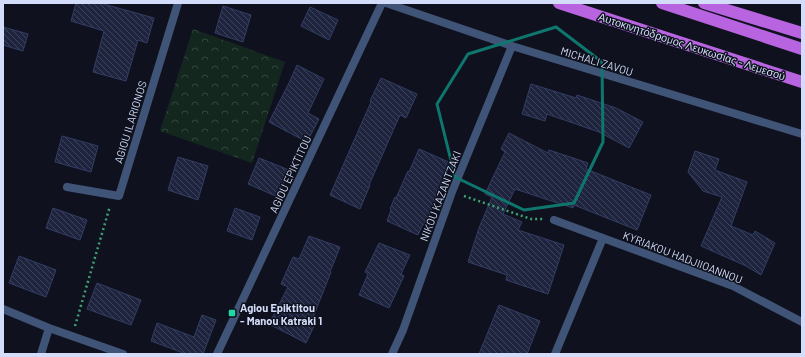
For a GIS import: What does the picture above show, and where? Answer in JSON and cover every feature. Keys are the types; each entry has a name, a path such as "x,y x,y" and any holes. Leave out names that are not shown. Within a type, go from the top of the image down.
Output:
{"highway":[{"name":"Αυτοκινητόδρομος Λευκωσίας - Λεμεσού","path":"558,3 802,82"},
{"path":"662,3 802,49"},
{"path":"704,3 802,33"}],"street":[{"name":"AGIOU ILARIONOS","path":"113,195 119,196 178,3"},
{"name":"AGIOU EPIKTITOU","path":"217,354 382,3"},
{"name":"MICHALI ZAVOU","path":"386,3 512,46 802,134"},
{"name":"NIKOU KAZANTZAKI","path":"392,354 403,330 452,192 512,46"},
{"path":"66,187 113,195"},
{"name":"KYRIAKOU HADJIIOANNOU","path":"554,220 733,286 802,322"},
{"path":"555,354 603,238"},
{"path":"3,308 49,328 123,354"},
{"path":"41,354 49,328"}],"path":[{"path":"452,192 531,218 554,220"},
{"path":"72,336 113,195"}],"highlighted area":[{"path":"556,27 602,62 603,142 574,203 524,210 455,177 437,104 468,54"}],"green space":[{"path":"193,29 285,62 252,163 160,131"}],"building":[{"path":"76,3 100,3 154,18 147,43 138,40 126,81 93,72 104,31 71,21"},
{"path":"223,6 251,15 243,42 215,33"},
{"path":"310,7 338,20 329,40 301,26"},
{"path":"3,27 28,34 23,51 3,45"},
{"path":"297,65 324,79 308,113 319,119 307,142 269,122"},
{"path":"381,78 417,94 406,118 400,115 360,209 330,195"},
{"path":"531,84 576,98 577,95 616,108 643,122 629,148 599,132 547,114 545,121 522,114"},
{"path":"509,133 548,153 549,150 588,163 586,169 651,195 637,230 574,205 573,208 515,189 503,214 522,222 518,230 564,245 548,294 506,280 507,275 468,262 479,228 492,197 485,194 505,152 501,149"},
{"path":"62,136 98,146 91,172 55,162"},
{"path":"419,149 451,163 425,225 423,224 418,235 387,221 395,197 396,198"},
{"path":"695,151 719,159 715,170 747,182 731,226 753,235 755,231 775,243 761,275 746,266 701,246 722,197 703,191 688,172"},
{"path":"178,157 208,166 198,200 168,190"},
{"path":"259,158 289,170 278,197 248,184"},
{"path":"53,208 87,220 80,240 46,228"},
{"path":"235,208 260,217 252,240 227,231"},
{"path":"309,236 340,247 312,320 316,322 306,343 269,324 288,287 281,284 293,257 299,259"},
{"path":"379,243 410,255 401,274 404,276 389,308 359,295 368,274 365,272"},
{"path":"19,256 56,270 46,297 9,283"},
{"path":"97,283 141,300 131,325 87,309"},
{"path":"499,305 540,321 527,354 479,354"},
{"path":"202,315 216,320 203,354 186,354 151,341 157,323 194,337"}],"place":[{"name":"Agiou Epiktitou - Manou Katraki 1","path":"232,313"}]}
